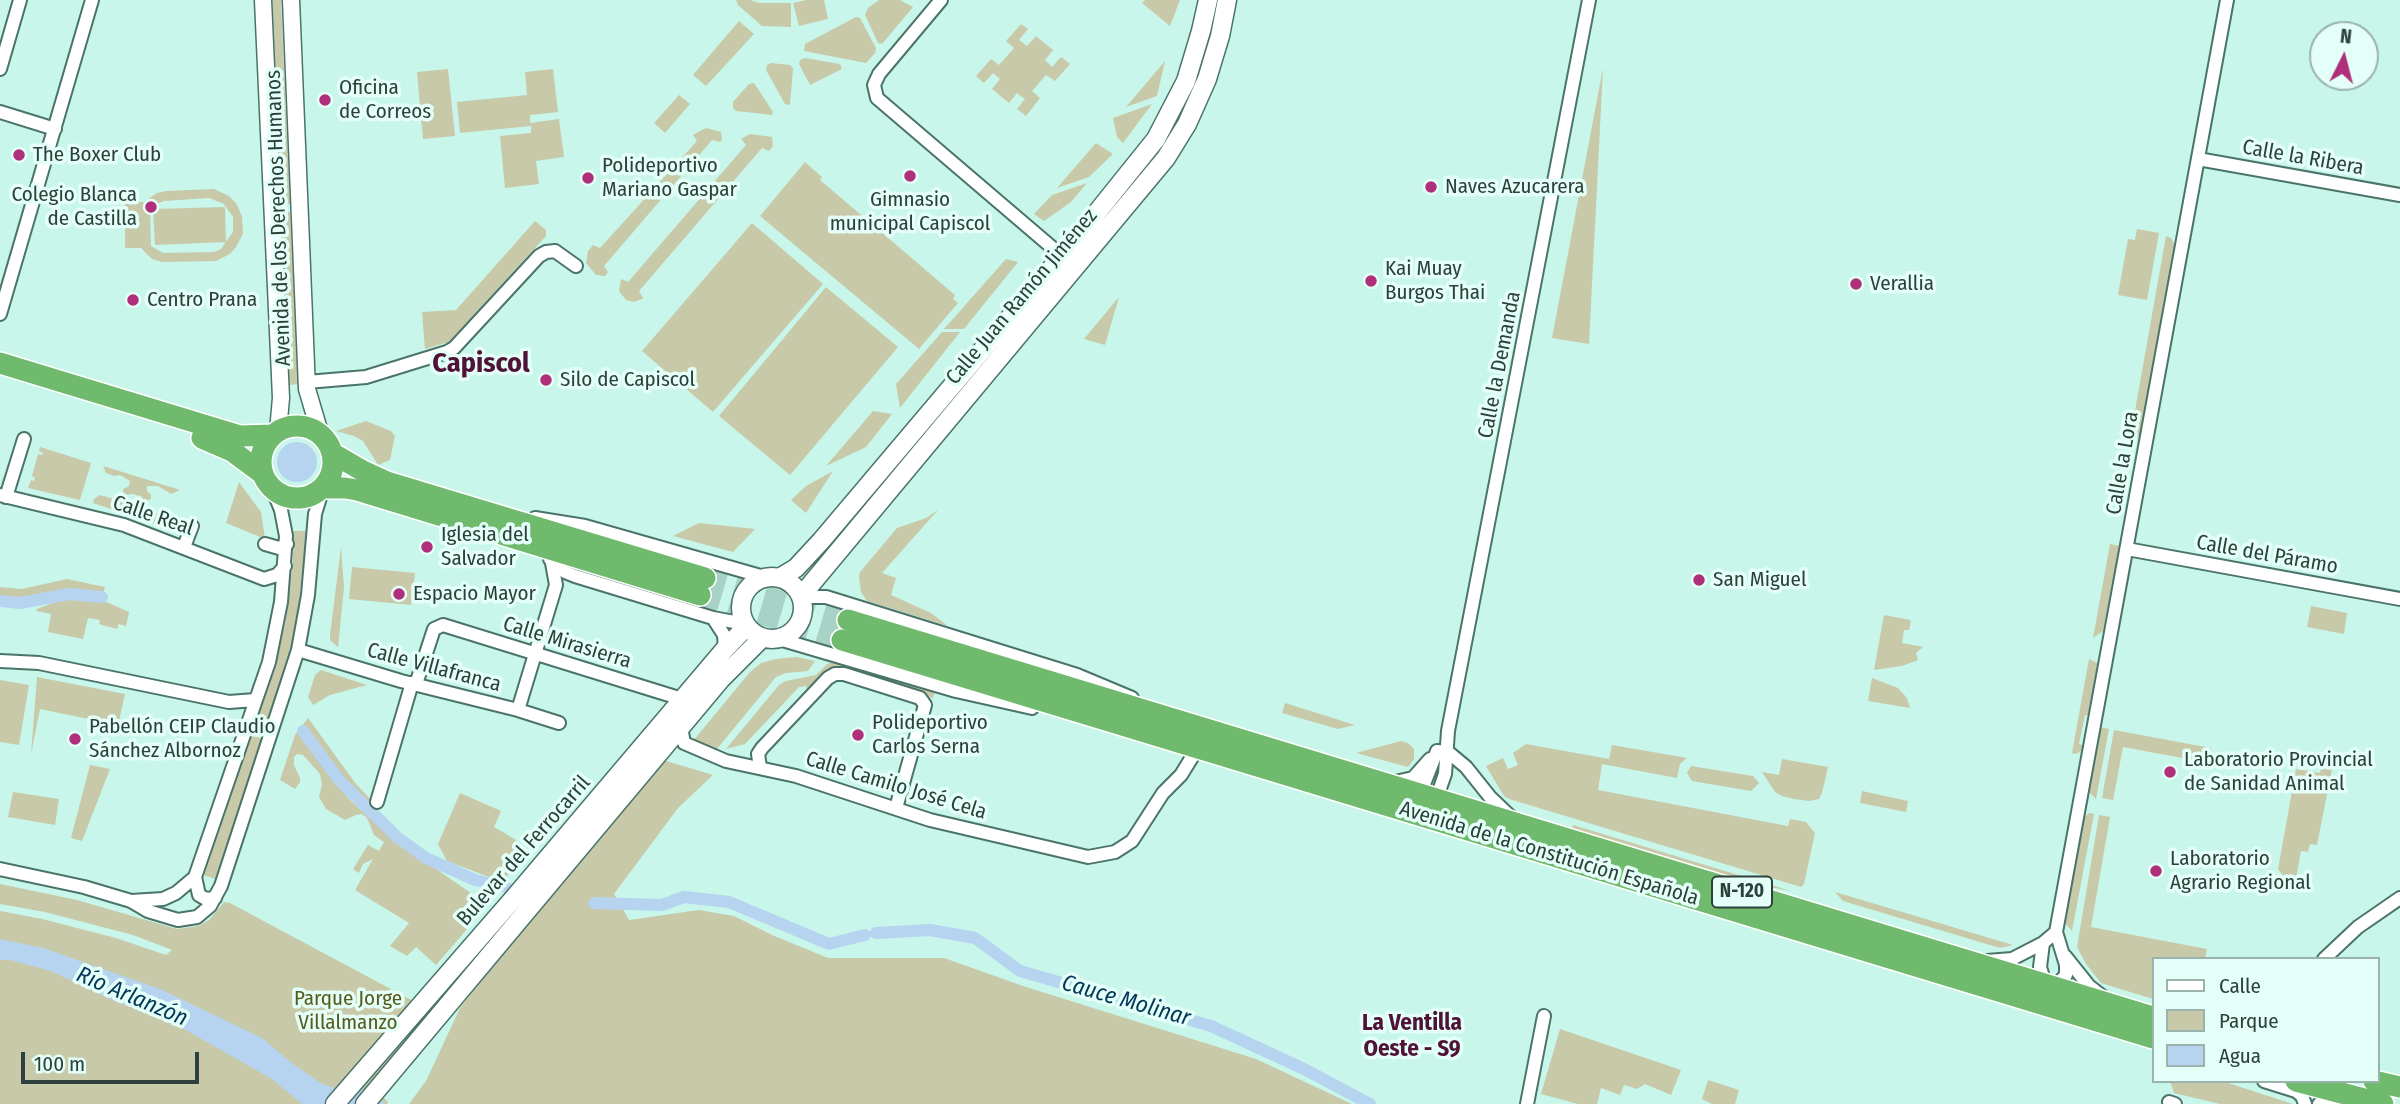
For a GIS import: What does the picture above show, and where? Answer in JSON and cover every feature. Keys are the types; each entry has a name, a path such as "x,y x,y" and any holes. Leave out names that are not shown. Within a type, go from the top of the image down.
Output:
{"highway":[{"path":"0,363 240,436 275,433"},
{"path":"0,375 213,442 232,451 280,494 294,498 310,496 323,488 333,470 332,453 327,441 312,428 299,426 286,427 275,433 261,454 267,481"},
{"path":"323,488 357,490 529,544 702,587 481,511 387,482 332,453"},
{"name":"Avenida de la Constitución Española","path":"2152,1017 1426,798 1378,792 1272,770 1104,721 845,630 1163,715 1378,792 1451,824 2152,1038"},
{"path":"2379,1082 2400,1087"},
{"path":"2304,1083 2383,1104"}],"main road":[{"name":"Calle Juan Ramón Jiménez","path":"773,577 796,568 816,547 1062,256 1156,138 1186,81 1208,0"},
{"name":"Calle Juan Ramón Jiménez","path":"802,596 1166,158 1187,124 1207,79 1227,0"},
{"path":"773,577 793,584 802,596 803,614 799,625 790,634 770,638 746,625 740,610 741,599 754,581 773,577"},
{"name":"Bulevar del Ferrocarril","path":"335,1104 746,625"},
{"name":"Bulevar del Ferrocarril","path":"365,1104 726,673 770,638"}],"street":[{"path":"0,69 20,0"},
{"path":"0,314 92,0"},
{"name":"Avenida de los Derechos Humanos","path":"264,0 281,398 275,433"},
{"name":"Avenida de los Derechos Humanos","path":"291,0 307,382 320,433"},
{"path":"941,0 879,74 874,85 877,98 1062,256"},
{"name":"Calle la Demanda","path":"1426,798 1439,791 1442,782 1442,751 1589,0"},
{"name":"Calle la Lora","path":"2051,987 2062,981 2066,975 2066,965 2056,932 2227,0"},
{"path":"0,112 55,129"},
{"name":"Calle la Ribera","path":"2198,159 2400,195"},
{"path":"307,382 366,377 454,348 538,256 555,251 576,267"},
{"path":"3,496 24,439"},
{"path":"131,901 163,899 176,893 195,877 248,723 273,644 286,565 287,544 281,510 267,481"},
{"path":"0,869 44,877 131,901 156,914 178,920 188,920 204,913 215,898 298,650 308,595 315,514 323,488"},
{"name":"Calle Real","path":"3,496 93,516 184,547 264,579 277,575 286,565"},
{"path":"481,511 584,526 773,577"},
{"path":"184,547 192,526"},
{"path":"265,544 279,548 287,544"},
{"path":"529,544 565,572 575,576 713,618 746,625"},
{"name":"Calle del Páramo","path":"2127,549 2400,599"},
{"path":"518,710 556,585 550,559"},
{"path":"556,585 565,577 575,576"},
{"name":"Avenida de la Constitución Española","path":"802,596 826,597 1087,678 1131,697 1163,715"},
{"path":"713,618 724,635 725,649"},
{"name":"Calle Mirasierra","path":"414,683 434,629 439,625 682,699"},
{"name":"Avenida de la Constitución Española","path":"770,638 956,691 1063,716 1104,721"},
{"name":"Calle Villafranca","path":"298,650 559,723"},
{"path":"0,661 38,663 229,702 255,700"},
{"path":"760,767 758,754 762,748 828,678 835,674 844,674 920,698 925,705 896,808"},
{"path":"377,802 414,683"},
{"path":"229,702 248,723"},
{"name":"Calle Camilo José Cela","path":"681,727 684,743 726,761 760,767 854,794 930,820 1087,858 1115,852 1132,841 1163,793 1181,775 1197,748"},
{"path":"1442,751 1473,774 1504,812 1523,826"},
{"name":"Calle la Demanda","path":"1378,792 1413,778 1442,751"},
{"path":"1272,770 1343,782 1412,802 1426,798 1429,808 1451,824"},
{"path":"195,877 199,895 215,898"},
{"path":"2325,957 2372,916 2400,898"},
{"path":"1964,960 2012,959 2043,943 2056,932"},
{"path":"2043,943 2040,967 2043,977 2071,1013"},
{"name":"Calle la Lora","path":"2063,953 2089,986 2113,1005"},
{"path":"1908,964 1944,965 2027,990 2051,987"},
{"path":"1527,1104 1544,1016"},
{"path":"2270,1083 2296,1091 2305,1104"},
{"path":"2319,1104 2325,1101 2343,1104"}],"green space":[{"path":"272,0 281,0 290,204 281,204"},
{"path":"736,0 791,3 791,27 762,26 738,5"},
{"path":"824,0 828,19 799,26 793,3"},
{"path":"879,0 900,0 913,7 882,44 878,43 865,15 868,8"},
{"path":"1145,0 1180,0 1170,26 1142,3"},
{"path":"856,17 860,18 876,48 866,63 804,51 805,44"},
{"path":"739,21 754,34 706,86 693,75"},
{"path":"1021,24 1028,29 1019,40 1027,46 1036,36 1053,50 1045,60 1052,67 1061,57 1070,64 1055,81 1046,75 1032,91 1040,98 1026,116 1017,109 1025,99 1017,93 1009,103 992,89 1000,79 993,73 984,83 976,76 991,59 999,65 1014,48 1006,41"},
{"path":"805,58 840,64 842,69 810,85 799,64 800,60"},
{"path":"1165,61 1157,96 1126,107"},
{"path":"771,63 790,65 793,68 790,105 785,104 766,70"},
{"path":"1603,68 1589,344 1552,338"},
{"path":"448,69 455,136 423,139 417,72"},
{"path":"553,69 558,112 530,115 530,123 559,119 564,157 536,161 539,184 505,188 500,136 531,133 531,126 460,133 457,102 527,95 525,72"},
{"path":"754,83 773,112 772,115 736,111 733,108 733,102 749,84"},
{"path":"679,95 690,104 665,133 654,123"},
{"path":"1152,104 1123,143 1117,137 1113,118"},
{"path":"706,128 721,132 722,140 712,140 604,266 608,272 605,276 596,275 586,263 588,251 593,245 600,248 697,141 693,135"},
{"path":"750,134 772,137 773,146 769,151 762,148 639,291 643,298 634,302 626,300 619,291 621,279 628,282 746,145 741,139"},
{"path":"1096,143 1113,154 1089,177 1057,188"},
{"path":"805,162 822,177 820,180 955,295 953,299 958,303 919,349 760,216"},
{"path":"1087,183 1071,202 1044,221 1034,214 1052,195"},
{"path":"214,189 229,196 242,216 243,234 230,254 216,261 162,262 152,259 141,248 125,248 125,202 144,202 157,193","holes":["209,198 224,204 233,217 233,232 221,249 214,252 163,253 151,246 150,209 154,205 164,201"]},
{"path":"225,207 226,242 155,245 153,209"},
{"path":"281,212 290,212 299,384 289,385"},
{"path":"535,221 546,230 546,236 449,342 425,349 422,312 456,310"},
{"path":"752,223 823,284 713,412 642,351"},
{"path":"2137,229 2159,233 2147,300 2118,295 2128,239 2135,240"},
{"path":"2166,236 2171,238 2175,245 2141,433 2130,439"},
{"path":"1006,259 1018,262 964,329 944,329"},
{"path":"826,287 898,347 790,475 719,416"},
{"path":"1119,297 1105,345 1084,339"},
{"path":"942,332 960,332 900,408 896,384"},
{"path":"873,411 892,414 866,447 826,466"},
{"path":"366,421 391,431 395,436 390,460 378,465 363,441 336,431"},
{"path":"40,447 91,463 80,500 28,488 31,480 34,481 35,478 32,476 38,454 43,453 39,451"},
{"path":"103,466 180,490 171,494 158,486 147,486 151,499 144,502 141,496 124,495 123,489 129,486 130,481 120,475 106,473"},
{"path":"833,471 806,513 791,500 806,486"},
{"path":"239,482 261,512 265,539 226,523"},
{"path":"100,495 165,515 168,528 93,503"},
{"path":"938,510 882,573 896,578 891,595 931,613 948,626 867,601 861,592 859,576 897,528 926,518"},
{"path":"699,523 755,529 733,552 673,536"},
{"path":"293,531 307,531 298,611 290,652 265,731 254,727 285,624 293,561"},
{"path":"2110,544 2120,546 2103,631 2093,638"},
{"path":"341,547 344,587 338,647 330,640 330,635"},
{"path":"352,567 415,573 411,605 349,599"},
{"path":"67,579 105,587 103,595 76,591 21,601 0,599 0,587 22,589"},
{"path":"80,598 102,600 129,612 126,626 118,624 118,629 99,624 100,620 88,618 83,639 48,632 51,614 36,611 37,609 58,601"},
{"path":"2311,606 2347,613 2344,634 2307,627"},
{"path":"1884,615 1911,620 1909,630 1904,630 1902,643 1923,647 1916,653 1918,660 1902,666 1874,670"},
{"path":"796,657 815,661 808,671 776,677 717,749 693,741 750,672 761,663"},
{"path":"2089,659 2097,663 2097,666 2088,715 2085,715 2079,744 2084,746 2075,754 2072,753"},
{"path":"834,662 935,690 933,698 842,670 808,694 806,686 799,687 745,744 726,749 779,685 816,675 827,664"},
{"path":"321,670 367,685 330,695 313,705 308,697 315,675"},
{"path":"37,677 125,694 118,725 40,709 31,754"},
{"path":"1872,678 1898,688 1907,698 1910,708 1868,701"},
{"path":"0,680 29,685 19,745 0,742"},
{"path":"1285,703 1355,725 1338,729 1282,713"},
{"path":"308,718 356,784 374,803 371,808 345,782 306,728 300,735 348,798 389,836 488,905 436,965 416,947 407,956 390,946 409,923 355,890 373,859 363,864 359,873 353,869 368,845 379,851 384,842 374,835 367,818 362,814 345,820 326,809 319,797 322,784 320,774 303,755 297,754 294,757 294,765 300,778 295,789 280,780 295,735"},
{"path":"2099,727 2109,729 2096,799 2088,791"},
{"path":"2114,730 2211,748 2209,763 2123,747 2113,800 2102,798"},
{"path":"251,735 263,739 215,879 204,875"},
{"path":"1401,741 1414,749 1414,759 1408,767 1356,753"},
{"path":"1526,744 1609,759 1612,745 1687,758 1680,764 1677,778 1602,764 1598,790 1788,826 1790,819 1806,822 1815,833 1804,884 1801,887 1509,799 1504,796 1486,766 1503,758 1508,769 1518,765 1513,753"},
{"name":"Parque Jorge Villalmanzo","path":"644,756 647,757 371,1085 387,1104 0,1104 0,911 116,938 166,955 172,950 133,935 45,912 0,904 0,884 77,900 177,929 198,926 209,920 224,902 230,903 415,1002"},
{"path":"1782,759 1828,767 1819,799 1794,799 1775,792 1762,772 1779,775"},
{"path":"663,760 713,775 678,808 614,894 629,920 699,910 734,916 828,958 944,958 1023,986 1256,1059 1352,1104 409,1104 426,1081 460,1008"},
{"path":"90,765 110,769 82,841 71,838"},
{"path":"1691,766 1753,776 1759,783 1751,791 1692,781 1687,773"},
{"path":"2321,767 2332,769 2317,845 2310,844 2308,852 2301,851 2294,890 2278,869 2296,769 2320,773"},
{"path":"1862,791 1908,801 1906,812 1860,803"},
{"path":"13,792 59,799 55,825 8,817"},
{"path":"460,793 501,811 494,827 516,840 514,851 519,862 502,882 447,861 438,844"},
{"path":"2089,813 2094,814 2072,931 2064,922 2084,817"},
{"path":"2099,815 2110,817 2091,927 2207,949 2205,957 2152,957 2152,999 2101,983 2077,947"},
{"path":"1573,825 1791,891 1722,878 1571,832"},
{"path":"1835,892 2013,945 2000,948 1843,901"},
{"path":"1560,1029 1681,1070 1671,1095 1645,1084 1637,1089 1624,1085 1620,1095 1601,1088 1597,1104 1578,1104 1541,1094"},
{"path":"1708,1080 1739,1090 1735,1104 1712,1104 1702,1099"},
{"path":"2171,1083 2228,1083 2293,1104 2220,1104 2174,1093"}],"water":[{"path":"297,442 305,443 311,448 316,454 316,470 311,476 305,481 297,482 289,481 283,476 278,470 277,462 278,454 283,448 289,443"},
{"name":"Río Arlanzón","path":"0,939 43,948 160,989 262,1038 322,1084 341,1090 369,1090 385,1104 302,1104 272,1079 168,1020 114,1001 51,971 10,960 0,960"}],"waterway":[{"name":"Cauce Molinar","path":"0,601 20,603 69,594 102,597"},
{"name":"Cauce Molinar","path":"303,731 339,780 397,837 426,858 475,880 506,887"},
{"name":"Cauce Molinar","path":"594,903 662,905 684,897 729,902 829,944 865,935"},
{"name":"Cauce Molinar","path":"876,933 930,930 975,938 1020,971 1211,1026 1304,1069 1370,1104"}],"tunnel":[{"path":"705,578 848,620"},
{"path":"700,595 842,640"}],"place":[{"name":"Oficina de Correos","path":"325,100"},
{"name":"The Boxer Club","path":"19,155"},
{"name":"Gimnasio municipal Capiscol","path":"910,176"},
{"name":"Polideportivo Mariano Gaspar","path":"588,178"},
{"name":"Naves Azucarera","path":"1431,187"},
{"name":"Colegio Blanca de Castilla","path":"151,207"},
{"name":"Kai Muay Burgos Thai","path":"1371,281"},
{"name":"Verallia","path":"1856,284"},
{"name":"Centro Prana","path":"133,300"},
{"name":"Silo de Capiscol","path":"546,380"},
{"name":"Iglesia del Salvador","path":"427,547"},
{"name":"San Miguel","path":"1699,580"},
{"name":"Espacio Mayor","path":"399,594"},
{"name":"Polideportivo Carlos Serna","path":"858,735"},
{"name":"Pabellón CEIP Claudio Sánchez Albornoz","path":"75,739"},
{"name":"Laboratorio Provincial de Sanidad Animal","path":"2170,772"},
{"name":"Laboratorio Agrario Regional","path":"2156,871"}],"district":[{"name":"Capiscol","path":"481,364"},
{"name":"La Ventilla Oeste - S9","path":"1412,1037"}]}
